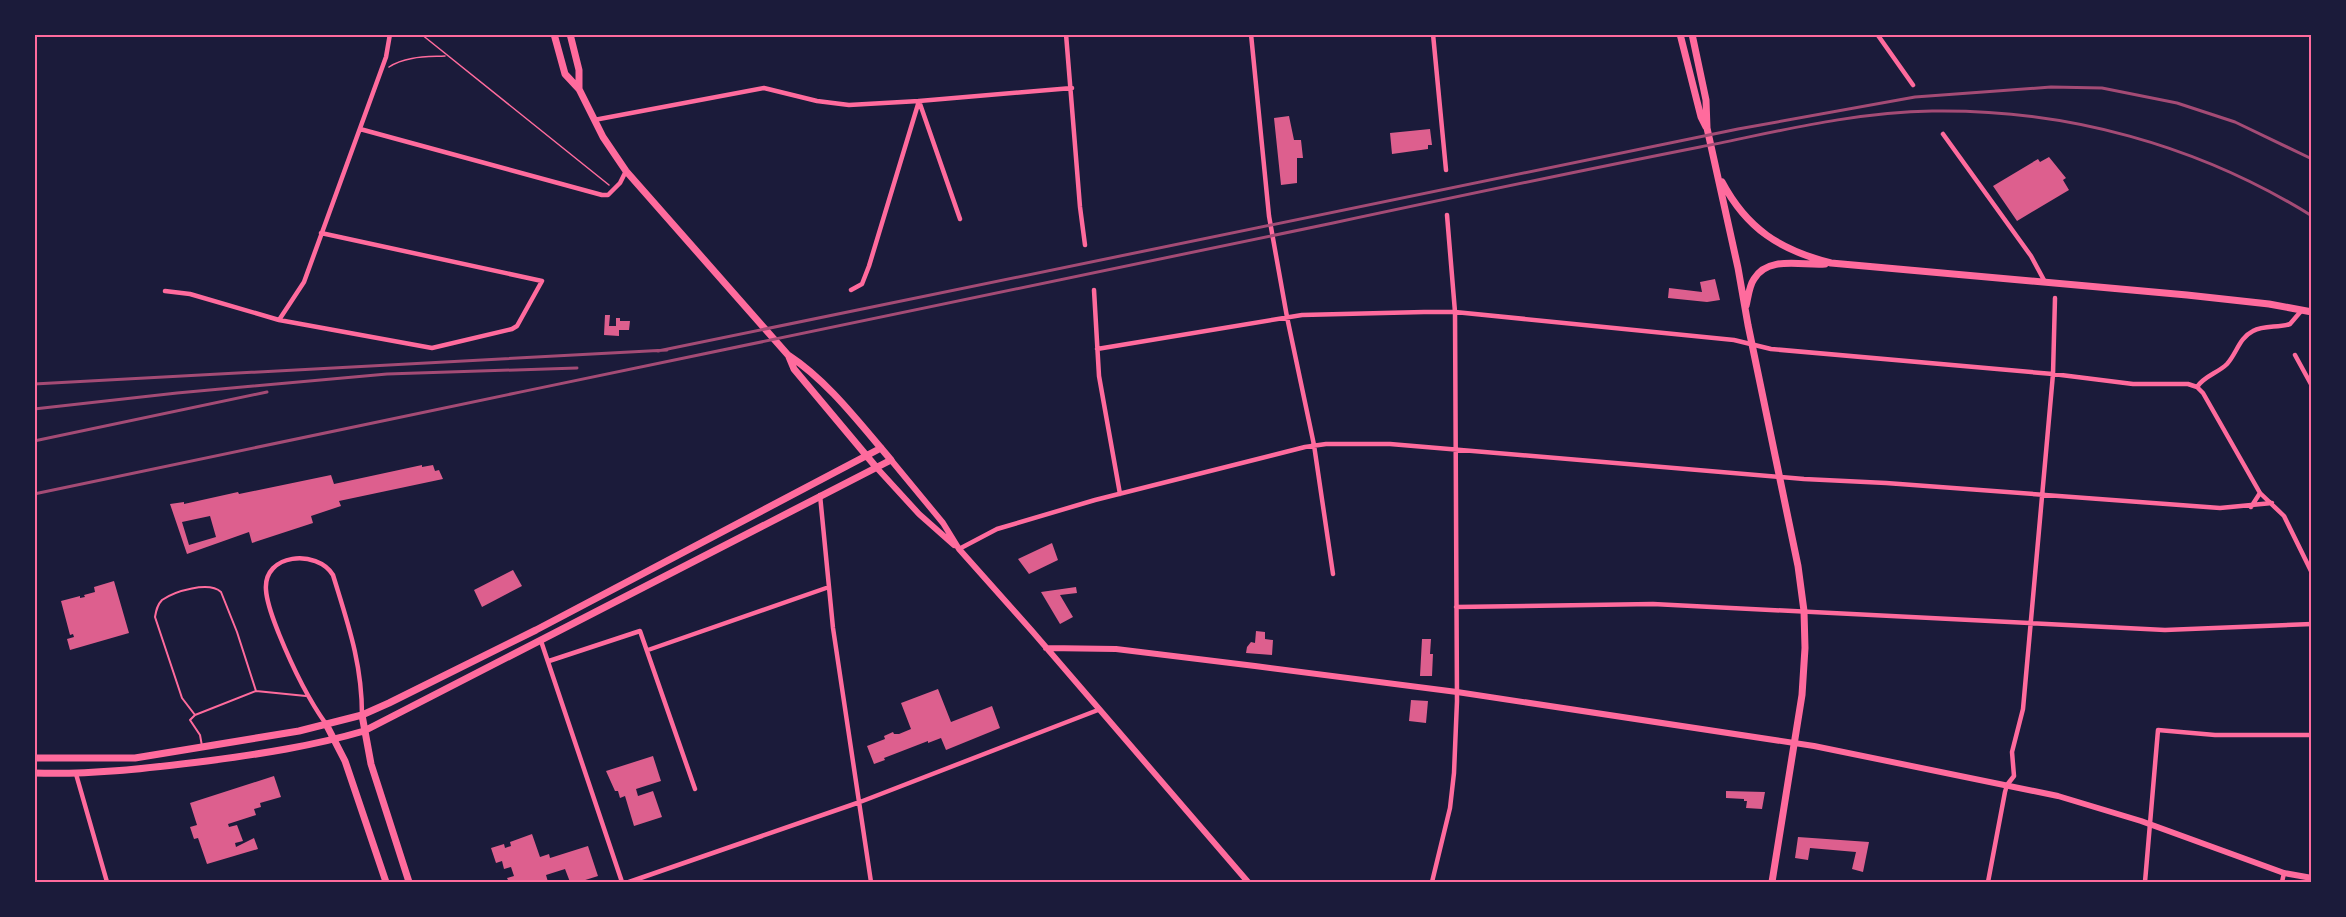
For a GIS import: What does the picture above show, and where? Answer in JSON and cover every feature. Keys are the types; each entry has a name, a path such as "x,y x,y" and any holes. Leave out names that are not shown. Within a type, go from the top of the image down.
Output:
{"main road":[{"path":"34,772 76,774 116,772 207,761 334,740 364,731 891,460 802,364 788,355 626,171 603,137 579,89 565,74 554,34"},
{"path":"570,34 579,70 579,89"},
{"path":"1680,34 1701,117 1707,128"},
{"path":"1692,34 1706,100 1707,128 1780,476 1798,566 1804,611 1803,675 1772,882"},
{"path":"1717,171 1733,200 1749,221 1764,234 1794,252 1831,263"},
{"path":"1745,309 1753,280 1765,268 1779,264 1831,263 2187,294 2270,304 2312,312"},
{"path":"788,355 794,369 876,467"},
{"path":"34,758 135,758 202,748 362,715 536,630 881,448"},
{"path":"362,715 371,764 409,882"},
{"path":"326,724 348,769 386,882"}],"street":[{"path":"279,321 304,282 386,57 390,34"},
{"path":"1066,34 1085,245"},
{"path":"1251,34 1269,216 1287,317 1314,445 1333,574"},
{"path":"1433,34 1446,170"},
{"path":"1877,34 1913,86"},
{"path":"594,120 764,88 836,104 919,102 1072,88"},
{"path":"919,102 960,219"},
{"path":"851,290 862,284 869,266 919,102"},
{"path":"360,129 596,194 608,195 626,171"},
{"path":"1943,134 2031,256 2045,282"},
{"path":"1432,882 1450,808 1454,773 1457,692 1455,312 1447,215"},
{"path":"165,291 190,294 279,321 432,348 517,326 542,281 321,233"},
{"path":"1094,290 1099,376 1120,494"},
{"path":"1988,882 2007,785 2014,776 2012,752 2023,709 2053,374 2055,297"},
{"path":"2197,387 2228,363 2237,346 2249,333 2256,329 2290,324 2302,310"},
{"path":"1097,349 1319,313 1455,312 1734,340 1771,349 2053,374 2133,384 2188,384 2197,387 2203,393 2260,493 2284,516 2312,573"},
{"path":"2295,355 2312,386"},
{"path":"959,549 997,529 1120,494 1314,445 1390,444 1780,476 2197,506 2251,507 2272,503"},
{"path":"891,460 943,523 959,549"},
{"path":"876,467 918,514 959,549 1248,882"},
{"path":"2251,507 2260,493"},
{"path":"820,495 833,628 871,882"},
{"path":"326,724 306,696 276,625 266,591 266,583 275,567 285,561 306,558 329,568 333,575 359,665 362,684 362,715"},
{"path":"648,650 829,587"},
{"path":"1456,607 1653,604 2165,630 2312,624"},
{"path":"549,661 640,631 695,789"},
{"path":"541,640 622,882"},
{"path":"1046,648 1130,650 1457,692 1794,743 2058,796 2149,824 2284,873 2312,878"},
{"path":"629,882 860,802 1098,710"},
{"path":"2145,882 2158,730 2216,735 2312,735"},
{"path":"76,774 106,882"},
{"path":"2282,882 2284,873"}],"lane":[{"path":"195,715 182,698 155,617 158,605 177,593 205,587 218,589 221,592 256,691"},
{"path":"202,748 200,735 190,720 195,715 256,691 296,693 306,696"}],"path":[{"path":"421,34 614,190"},
{"path":"380,74 397,62 421,57 446,56"}],"building":[{"path":"1289,116 1294,140 1301,140 1303,158 1297,158 1297,183 1281,185 1274,118"},
{"path":"1430,129 1432,145 1428,145 1428,149 1392,154 1390,133"},
{"path":"2049,157 2066,178 2063,180 2069,190 2017,221 1993,186 2038,159 2040,162"},
{"path":"1715,279 1720,300 1707,302 1668,298 1669,288 1702,292 1700,282"},
{"path":"605,315 610,315 609,326 616,326 616,318 620,318 620,321 630,321 629,330 619,330 619,336 604,335"},
{"path":"422,465 422,467 433,465 435,471 439,470 443,479 339,501 341,506 311,516 313,523 252,543 249,532 187,554 170,504 184,502 184,504 331,475 334,484","holes":["210,516 216,537 189,545 182,522"]},
{"path":"1052,543 1058,560 1029,574 1018,559"},
{"path":"513,570 522,586 482,607 474,590"},
{"path":"114,581 129,633 70,650 67,639 74,637 73,634 70,635 61,601 80,596 80,598 85,597 84,595 95,592 94,587"},
{"path":"1076,587 1077,593 1060,595 1073,617 1060,624 1041,592"},
{"path":"1256,631 1265,632 1265,639 1273,640 1272,655 1246,653 1251,642 1255,643"},
{"path":"1422,639 1431,639 1432,676 1420,676"},
{"path":"938,689 951,722 992,706 1000,728 946,750 941,738 928,743 928,741 874,764 867,746 885,739 884,736 893,732 899,734 911,729 901,703"},
{"path":"1411,700 1428,701 1426,723 1409,721"},
{"path":"653,756 661,781 636,789 638,796 653,791 662,817 634,826 625,796 620,798 606,771"},
{"path":"274,776 281,797 260,803 261,807 254,809 256,815 228,824 229,827 237,825 243,841 235,843 236,847 254,838 258,849 207,864 198,838 194,839 190,827 197,825 190,803"},
{"path":"1726,791 1765,792 1762,809 1746,808 1747,801 1744,799 1726,798"},
{"path":"532,834 540,857 549,854 550,858 588,846 598,876 579,882 570,882 565,869 546,875 548,882 509,882 507,878 514,876 511,867 504,869 502,861 496,863 491,848 504,844 505,848 511,846 510,842"},
{"path":"1798,837 1869,842 1863,872 1852,869 1856,852 1810,848 1808,860 1795,858"}],"railway":[{"path":"658,351 1738,129 1915,97 2051,87 2102,88 2177,103 2235,122 2312,159"},
{"path":"34,494 1562,175 1786,129 1874,115 1932,111 1982,112 2032,117 2130,136 2223,169 2312,216"},
{"path":"34,384 667,350"},
{"path":"34,409 177,393 387,374 577,368"},
{"path":"34,441 267,392"}]}
